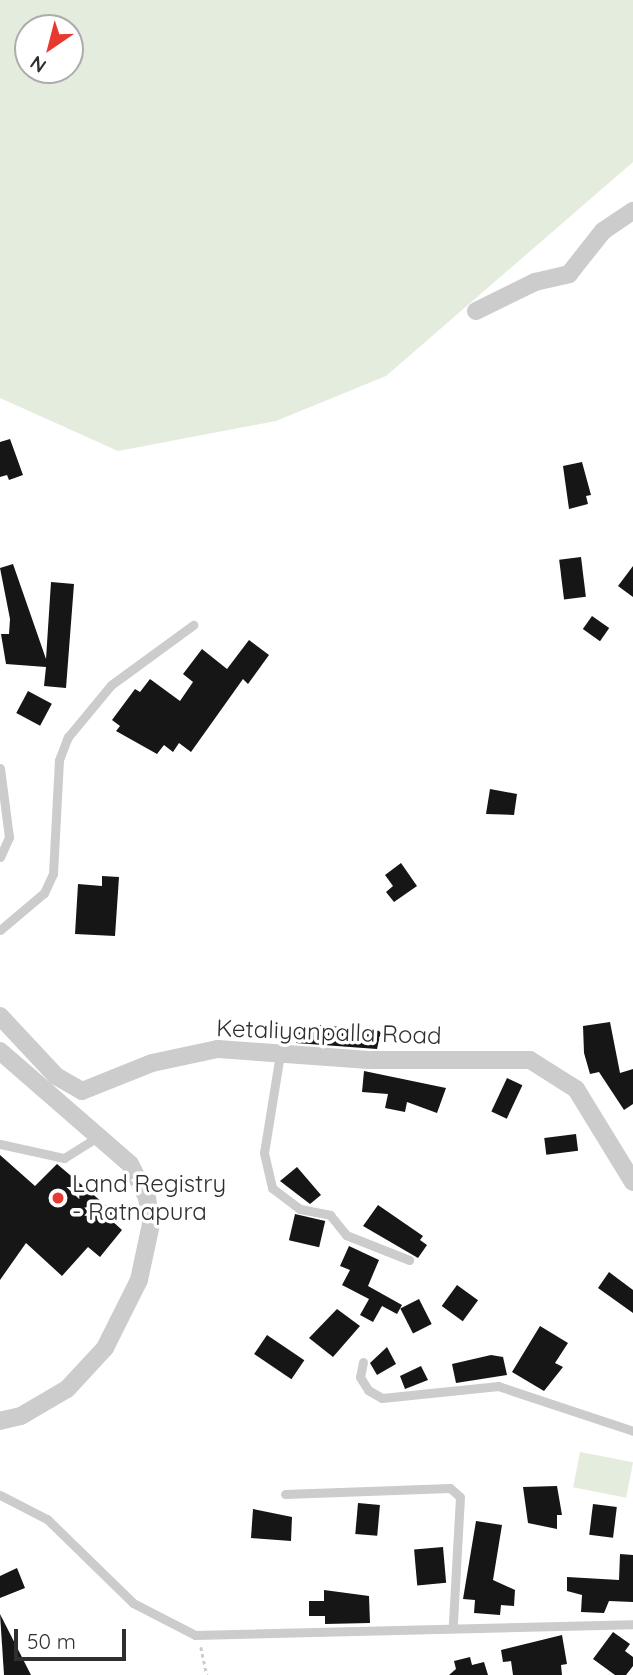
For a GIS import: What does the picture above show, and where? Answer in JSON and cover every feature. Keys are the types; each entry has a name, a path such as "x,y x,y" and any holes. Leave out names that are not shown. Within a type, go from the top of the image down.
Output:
{"street":[{"path":"476,311 535,282 569,274 603,230 633,211"},
{"name":"Ketaliyanpalla Road","path":"0,1016 56,1076 82,1091 152,1063 218,1049 280,1054 530,1060 576,1088 633,1181"},
{"path":"0,1051 130,1164 147,1198 151,1224 139,1280 104,1349 67,1389 21,1416 0,1420"}],"lane":[{"path":"0,930 44,893 53,874 60,760 68,737 111,685 193,625"},
{"path":"0,768 9,837 0,857"},
{"path":"280,1054 264,1153 272,1188 300,1209 330,1215 346,1235 409,1260"},
{"path":"0,1144 64,1158 98,1137"},
{"path":"363,1362 360,1377 368,1390 382,1398 498,1386 633,1431"},
{"path":"285,1494 450,1488 460,1497 453,1624"},
{"path":"0,1495 47,1520 133,1602 195,1635 453,1624 633,1624"}],"path":[{"path":"195,1635 206,1675"}],"green space":[{"path":"0,0 633,0 633,162 386,376 276,421 118,451 0,398"},
{"path":"580,1452 633,1462 626,1498 573,1487"}],"building":[{"path":"10,439 23,475 9,480 7,475 0,477 0,442"},
{"path":"582,462 591,495 586,496 588,504 569,509 563,466"},
{"path":"581,557 586,597 564,599 559,560"},
{"path":"13,564 46,659 51,582 74,584 66,688 44,686 46,667 6,664 1,634 9,634 10,619 0,568"},
{"path":"633,566 633,597 618,586"},
{"path":"592,616 609,628 600,641 583,629"},
{"path":"249,640 269,655 248,684 243,679 191,752 179,743 173,752 164,745 157,754 116,731 120,726 112,720 135,689 140,692 150,679 180,701 193,682 183,674 202,649 227,669"},
{"path":"28,691 52,704 40,726 16,713"},
{"path":"490,789 517,794 514,815 486,814"},
{"path":"401,863 417,886 394,902 386,892 393,886 385,875"},
{"path":"102,876 119,877 115,936 75,934 78,884 102,886"},
{"path":"610,1022 620,1073 633,1069 633,1104 624,1110 599,1072 590,1074 584,1053 583,1026"},
{"path":"320,1025 381,1031 377,1049 296,1043 295,1033 320,1030"},
{"path":"364,1071 446,1088 437,1113 407,1102 405,1112 385,1108 388,1094 362,1092"},
{"path":"507,1078 522,1085 507,1119 491,1112"},
{"path":"576,1134 578,1151 546,1155 544,1138"},
{"path":"0,1155 35,1186 57,1164 115,1213 110,1219 122,1230 100,1257 88,1247 62,1276 26,1243 0,1280"},
{"path":"297,1167 321,1195 310,1204 280,1181"},
{"path":"378,1205 423,1236 420,1240 427,1245 418,1258 363,1226"},
{"path":"295,1214 325,1221 319,1247 289,1240"},
{"path":"349,1246 379,1260 368,1286 402,1305 397,1314 382,1306 373,1322 360,1315 369,1299 342,1285 350,1270 340,1266"},
{"path":"609,1272 633,1290 633,1313 598,1288"},
{"path":"457,1285 478,1300 463,1321 442,1306"},
{"path":"419,1299 432,1324 413,1333 400,1309"},
{"path":"337,1309 360,1326 333,1357 309,1338"},
{"path":"540,1326 568,1343 555,1363 563,1367 544,1391 512,1372"},
{"path":"267,1335 304,1360 291,1379 254,1354"},
{"path":"387,1347 396,1364 377,1375 370,1363"},
{"path":"491,1355 503,1357 507,1375 456,1383 452,1364"},
{"path":"421,1366 428,1380 405,1389 400,1376"},
{"path":"557,1486 562,1515 557,1515 557,1529 528,1523 523,1487"},
{"path":"358,1503 380,1505 377,1536 355,1534"},
{"path":"593,1504 617,1507 613,1538 589,1535"},
{"path":"253,1509 292,1517 291,1541 251,1538"},
{"path":"476,1521 502,1525 493,1580 515,1590 514,1606 501,1605 500,1615 474,1613 475,1600 463,1599"},
{"path":"443,1547 446,1583 417,1585 414,1550"},
{"path":"620,1554 633,1555 633,1602 609,1601 604,1613 581,1612 582,1595 567,1591 567,1577 619,1580"},
{"path":"17,1568 25,1588 0,1598 0,1576"},
{"path":"324,1590 369,1596 370,1623 325,1624 325,1616 309,1616 309,1601 324,1601"},
{"path":"0,1614 31,1675 4,1675"},
{"path":"613,1632 630,1644 625,1651 633,1657 633,1666 626,1675 615,1675 593,1659"},
{"path":"562,1635 567,1664 561,1665 562,1675 513,1675 511,1661 503,1662 501,1650"},
{"path":"470,1657 472,1665 484,1662 488,1675 449,1675 456,1669 454,1661"}],"place":[{"name":"Land Registry - Ratnapura","path":"58,1198"}]}
